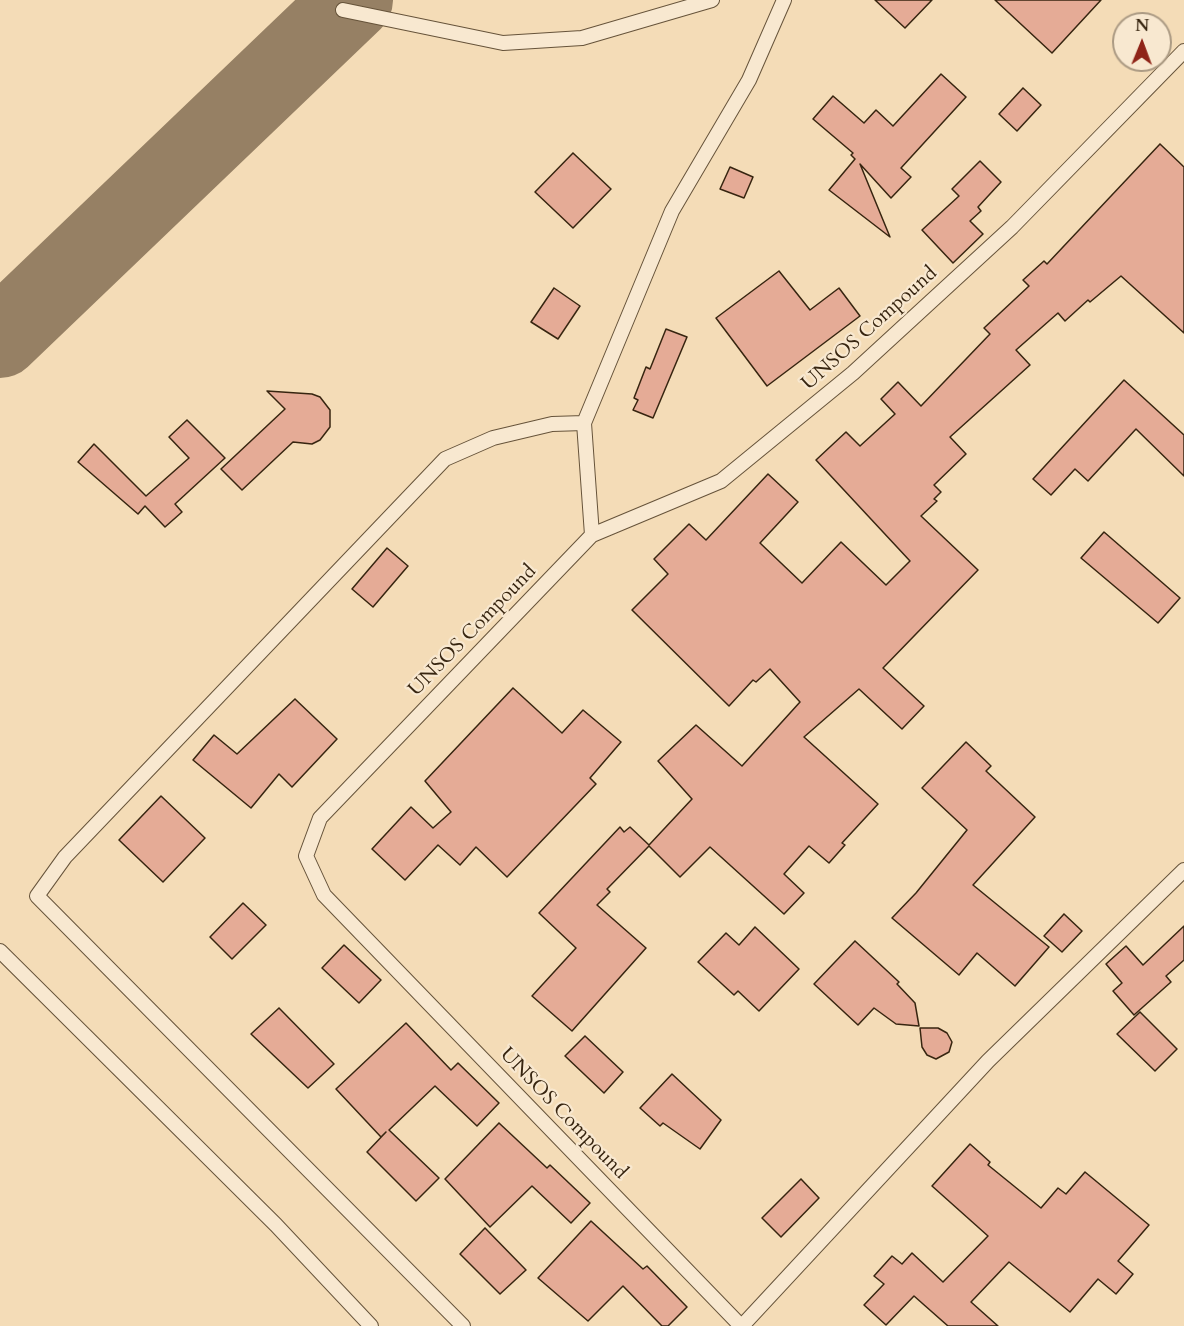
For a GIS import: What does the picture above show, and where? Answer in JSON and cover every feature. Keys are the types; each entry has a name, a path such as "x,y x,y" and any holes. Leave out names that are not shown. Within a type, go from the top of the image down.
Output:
{"lane":[{"path":"343,10 502,43 582,38 712,0"},
{"path":"592,535 584,423 672,211 749,80 783,0"},
{"name":"UNSOS Compound","path":"742,1326 324,895 306,856 320,818 592,535 721,481 853,373 1012,227 1184,51"},
{"path":"463,1326 37,897 65,857 445,459 493,438 552,424 584,423"},
{"path":"742,1326 988,1061 1184,870"},
{"path":"0,951 276,1225 371,1326"}],"building":[{"path":"875,0 932,0 905,28"},
{"path":"995,0 1101,0 1052,53"},
{"path":"941,74 966,97 901,168 911,177 891,198 860,164 890,237 829,190 855,159 851,155 853,153 813,119 833,96 864,123 876,110 893,126"},
{"path":"1023,88 1041,105 1017,131 999,114"},
{"path":"1160,144 1184,167 1184,333 1121,276 1090,302 1088,300 1065,321 1058,313 1016,350 1030,365 950,437 966,454 934,485 941,492 934,499 937,501 921,516 978,570 883,668 924,706 902,729 859,689 804,737 878,804 842,843 845,845 829,863 809,846 784,874 804,893 784,914 710,847 680,877 649,846 607,889 610,892 597,905 646,948 572,1031 532,996 576,948 539,913 620,827 624,832 630,827 649,845 692,799 658,761 696,725 742,766 800,702 770,669 756,682 753,680 729,706 632,610 668,574 654,559 689,524 706,540 768,474 798,502 760,543 802,583 841,542 886,585 910,561 816,460 846,432 860,446 895,414 881,399 898,382 921,406 990,334 984,328 1029,286 1023,280 1044,261 1047,264"},
{"path":"573,153 611,189 573,228 535,192"},
{"path":"980,161 1001,182 978,207 981,211 970,221 983,234 953,263 922,230 959,196 952,189"},
{"path":"730,167 753,177 744,198 720,189"},
{"path":"779,271 810,310 839,288 860,316 767,386 716,318"},
{"path":"554,288 580,306 558,339 531,322"},
{"path":"666,329 687,337 653,418 633,410 638,400 634,398 646,367 650,369"},
{"path":"1124,380 1184,435 1184,476 1136,429 1088,481 1075,469 1051,495 1033,479"},
{"path":"267,391 312,394 320,397 330,410 330,427 320,440 312,444 293,442 242,490 221,469 285,409"},
{"path":"187,420 225,458 175,504 182,512 165,527 145,506 138,514 78,462 94,444 146,496 189,458 169,437"},
{"path":"1104,532 1180,598 1158,623 1081,558"},
{"path":"387,548 408,566 373,607 352,589"},
{"path":"513,688 562,733 583,710 621,742 590,778 596,784 507,877 476,847 460,865 438,845 405,880 372,849 411,807 433,828 451,812 425,781"},
{"path":"295,699 337,739 292,787 279,774 251,808 193,760 214,735 237,754"},
{"path":"966,742 991,766 986,771 1035,817 973,885 1049,947 1015,986 977,953 959,975 892,918 916,893 967,830 922,788"},
{"path":"161,796 205,838 163,882 119,840"},
{"path":"243,903 266,925 232,959 210,937"},
{"path":"1064,914 1082,931 1062,952 1044,936"},
{"path":"1184,926 1184,960 1166,976 1171,982 1134,1015 1113,991 1122,983 1106,964 1126,946 1143,965"},
{"path":"755,927 799,969 759,1011 738,991 734,995 698,962 726,933 739,945"},
{"path":"855,941 899,982 897,984 915,1003 919,1026 896,1024 874,1008 858,1025 814,984"},
{"path":"344,945 381,980 359,1003 322,968"},
{"path":"279,1008 334,1064 308,1088 251,1034"},
{"path":"1140,1012 1177,1049 1155,1071 1117,1034"},
{"path":"406,1023 451,1070 458,1063 499,1103 477,1126 435,1086 389,1130 439,1178 416,1201 367,1152 386,1132 381,1137 336,1089"},
{"path":"920,1028 938,1028 947,1033 952,1042 949,1052 936,1059 927,1055 922,1047"},
{"path":"585,1036 623,1072 604,1093 565,1056"},
{"path":"672,1074 721,1120 700,1149 663,1123 660,1126 640,1108"},
{"path":"499,1123 547,1168 550,1165 590,1203 571,1223 532,1186 490,1227 445,1179"},
{"path":"970,1144 990,1162 988,1165 1041,1208 1058,1188 1066,1194 1085,1172 1149,1225 1118,1261 1133,1274 1116,1294 1098,1279 1070,1312 1009,1262 971,1302 998,1326 948,1326 914,1296 886,1325 864,1305 884,1284 874,1276 892,1256 902,1264 912,1253 943,1282 988,1236 932,1186"},
{"path":"801,1179 819,1198 781,1237 762,1218"},
{"path":"591,1221 643,1269 647,1266 687,1307 668,1326 662,1326 623,1286 588,1321 538,1278"},
{"path":"485,1228 526,1270 500,1294 460,1254"}],"taxiway":[{"path":"0,338 353,0"}]}
